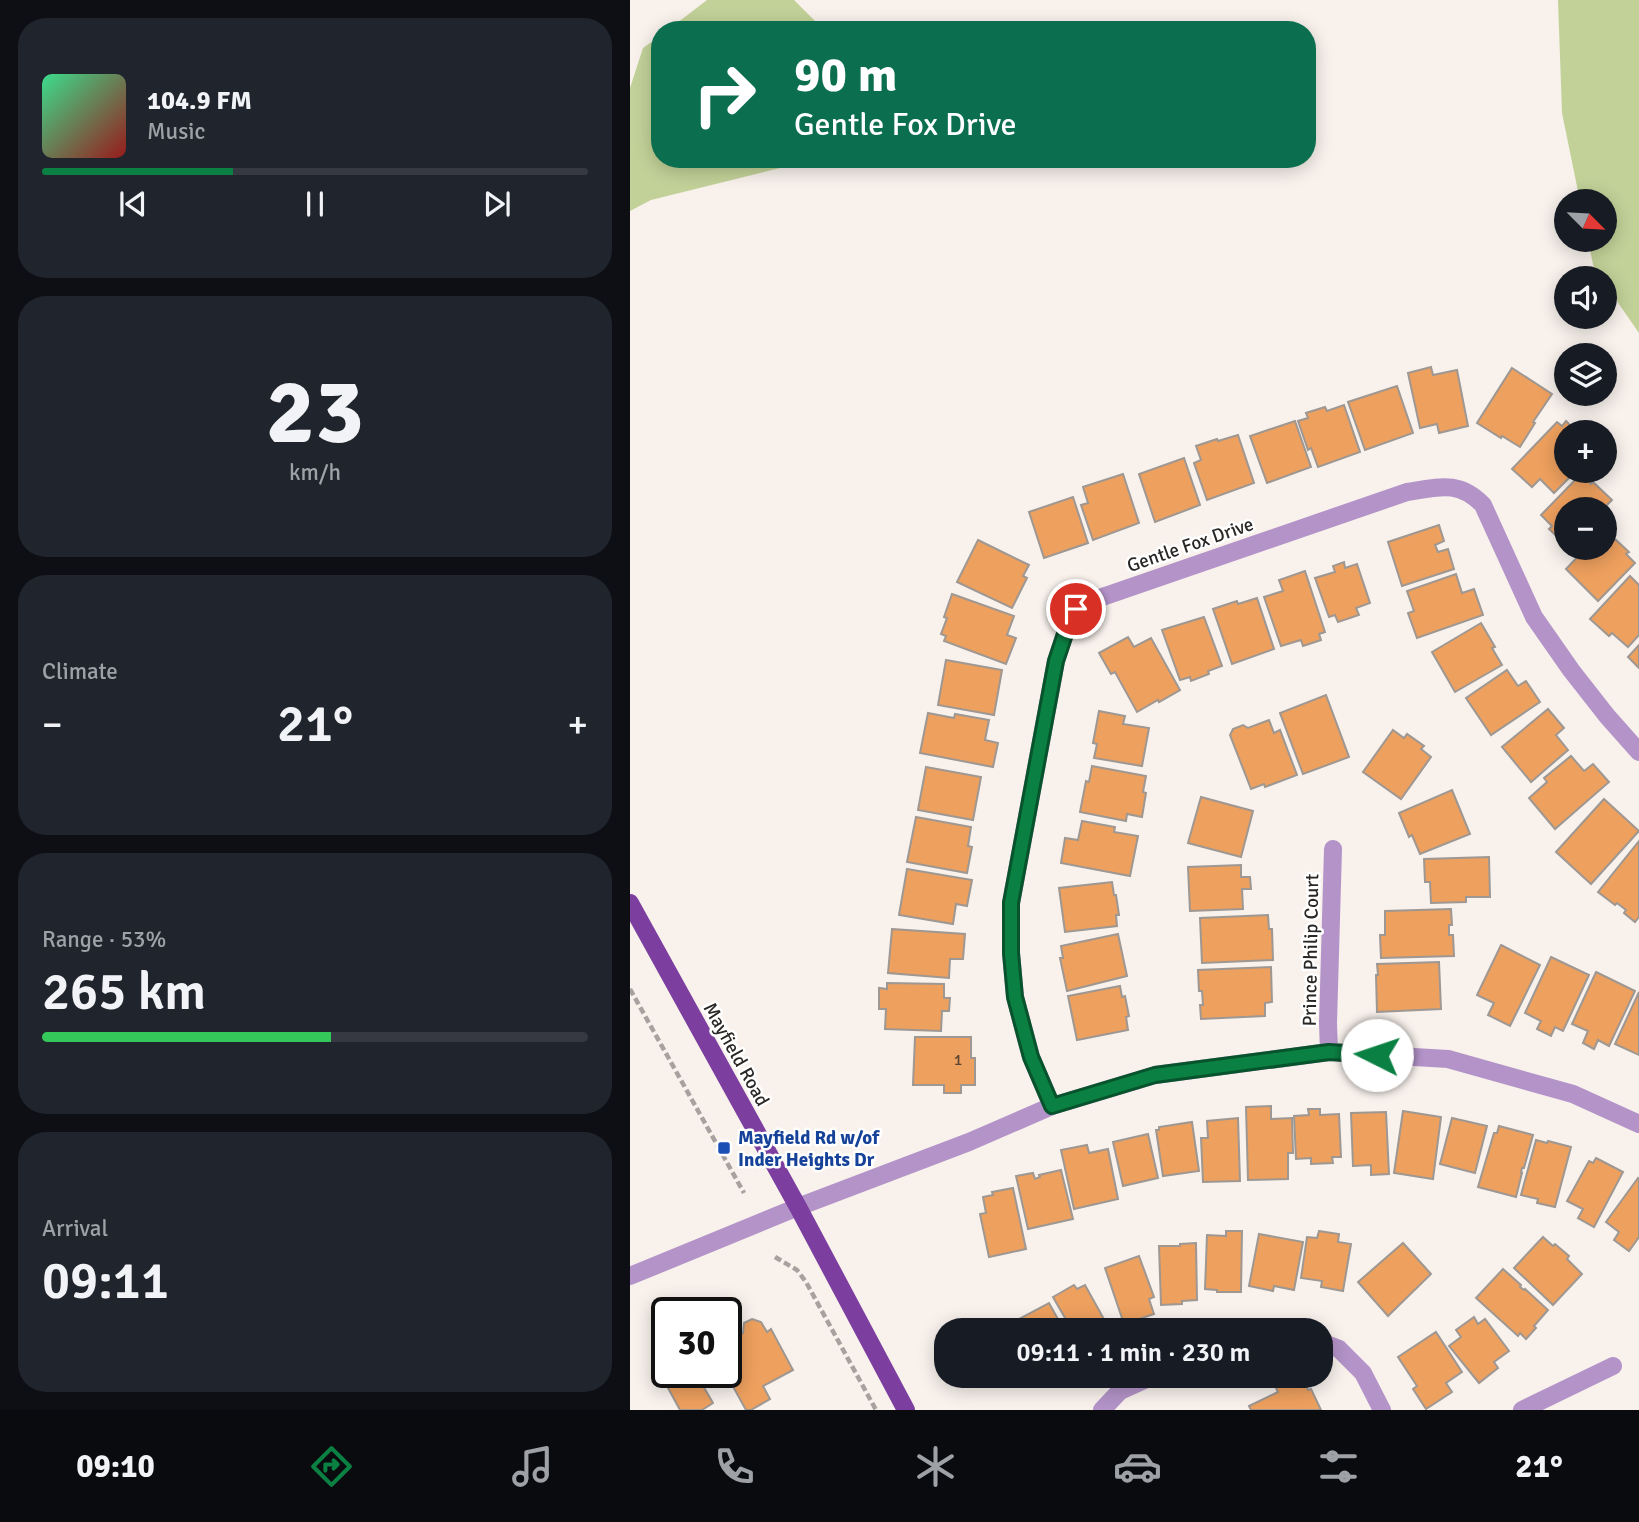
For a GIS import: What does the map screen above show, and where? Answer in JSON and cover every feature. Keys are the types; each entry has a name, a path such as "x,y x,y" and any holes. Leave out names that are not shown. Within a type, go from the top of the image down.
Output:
{"main road":[{"name":"Mayfield Road","path":"630,903 798,1207 906,1410"}],"street":[{"name":"Gentle Fox Drive","path":"1052,1106 1031,1057 1015,997 1011,953 1011,903 1056,661 1070,619 1076,609 1085,603 1407,492 1445,486 1459,488 1483,505 1534,617 1571,670 1639,752"},
{"name":"Prince Philip Court","path":"1329,1052 1333,849"},
{"path":"630,1276 798,1207 969,1142 1052,1106 1155,1075 1329,1052 1448,1059 1573,1094 1639,1124"},
{"path":"1333,1347 1339,1349 1363,1373 1382,1410"},
{"path":"1522,1410 1613,1366"},
{"path":"1102,1410 1120,1391 1127,1388"}],"path":[{"path":"630,989 744,1193"},
{"path":"775,1257 797,1270 806,1282 876,1410"}],"green space":[{"path":"707,0 794,0 815,21 680,21"},
{"path":"1558,0 1639,0 1639,333 1617,301 1617,266 1593,266 1590,252 1617,252 1617,189 1578,189 1562,113"},
{"path":"651,42 651,168 780,168 651,200 630,211 630,88 643,48"}],"building":[{"path":"1431,367 1433,375 1457,370 1468,426 1439,433 1437,424 1420,428 1408,373"},
{"path":"1512,368 1552,394 1520,447 1477,423"},
{"path":"1397,386 1413,433 1365,450 1348,402"},
{"path":"1344,405 1360,452 1318,467 1311,448 1308,450 1298,421 1308,418 1306,413 1325,407 1327,411"},
{"path":"1295,421 1311,467 1267,483 1250,436"},
{"path":"1554,425 1554,483 1564,483 1554,493 1540,479 1532,487 1512,469"},
{"path":"1238,435 1254,483 1207,500 1194,463 1201,460 1196,446"},
{"path":"1184,458 1200,505 1155,522 1139,474"},
{"path":"1123,474 1139,523 1093,540 1081,505 1088,503 1083,487"},
{"path":"1572,483 1594,483 1609,497 1559,497"},
{"path":"1073,497 1088,543 1044,558 1029,512"},
{"path":"1554,502 1554,534 1549,529 1552,526 1541,515"},
{"path":"1439,525 1444,541 1435,545 1438,552 1448,549 1454,569 1402,586 1388,542"},
{"path":"978,540 1029,565 1023,576 1027,578 1012,608 957,582"},
{"path":"1617,541 1629,552 1626,554 1635,563 1598,601 1566,569 1575,560 1617,560"},
{"path":"1344,562 1345,568 1357,564 1370,603 1356,608 1359,615 1338,622 1335,615 1329,617 1315,578 1335,572 1333,566"},
{"path":"1305,571 1325,632 1319,634 1321,640 1303,646 1301,640 1281,646 1264,597 1283,591 1279,580"},
{"path":"1456,574 1462,593 1474,589 1483,615 1417,638 1408,613 1414,611 1407,591"},
{"path":"1630,576 1639,585 1639,635 1628,647 1612,633 1609,636 1590,619"},
{"path":"952,594 1014,616 1007,635 1016,638 1006,664 944,641 946,636 941,634"},
{"path":"1257,598 1274,649 1232,664 1213,609"},
{"path":"1204,617 1222,666 1191,681 1190,677 1180,680 1162,630"},
{"path":"1481,623 1502,665 1455,692 1432,652"},
{"path":"1128,637 1134,647 1151,638 1180,690 1137,712 1115,672 1111,674 1099,653"},
{"path":"1639,645 1639,668 1628,657"},
{"path":"946,660 1002,670 994,715 938,705"},
{"path":"1507,670 1518,686 1526,681 1540,702 1491,735 1466,698"},
{"path":"1326,695 1349,757 1303,774 1280,713"},
{"path":"1548,709 1564,728 1556,735 1568,750 1531,782 1502,747"},
{"path":"1099,711 1125,716 1123,724 1149,728 1142,766 1094,758 1097,744 1093,743"},
{"path":"928,713 989,720 985,740 998,743 993,767 920,753"},
{"path":"1269,720 1274,733 1280,730 1297,775 1265,787 1264,784 1251,789 1230,735 1233,729 1243,725 1248,728"},
{"path":"1393,730 1404,738 1407,734 1424,746 1421,749 1431,757 1401,799 1363,772"},
{"path":"1571,756 1584,771 1593,764 1609,782 1555,829 1529,798 1547,782 1544,778"},
{"path":"1092,766 1146,776 1142,817 1127,814 1126,821 1080,812"},
{"path":"926,767 981,777 973,820 918,810"},
{"path":"1452,790 1470,834 1420,854 1399,813"},
{"path":"1201,797 1253,811 1241,857 1188,843"},
{"path":"1604,799 1639,831 1591,884 1556,852"},
{"path":"916,817 971,827 968,846 972,847 967,873 907,862"},
{"path":"1082,821 1115,827 1114,832 1138,836 1130,876 1061,863 1065,838 1078,840"},
{"path":"1639,841 1639,917 1635,922 1624,913 1626,910 1598,892"},
{"path":"1489,857 1490,897 1466,897 1466,902 1431,903 1430,882 1425,882 1424,859"},
{"path":"1241,865 1241,877 1250,877 1251,889 1242,889 1243,909 1190,911 1188,867"},
{"path":"907,869 972,880 967,906 956,904 953,924 899,915"},
{"path":"1112,882 1119,915 1116,915 1117,926 1065,932 1059,888"},
{"path":"1451,909 1452,925 1449,925 1449,935 1453,935 1454,956 1381,958 1380,935 1385,935 1385,911"},
{"path":"1268,915 1269,929 1272,929 1273,960 1202,963 1200,918"},
{"path":"892,929 965,934 963,959 950,959 949,978 888,973"},
{"path":"1118,934 1127,976 1067,991 1060,958 1063,958 1061,946"},
{"path":"1501,945 1540,965 1510,1026 1488,1015 1494,1003 1477,995"},
{"path":"1551,957 1589,975 1563,1031 1555,1027 1551,1036 1537,1029 1541,1021 1525,1013"},
{"path":"1439,962 1441,1009 1377,1012 1377,964"},
{"path":"1271,967 1272,1002 1265,1003 1265,1016 1201,1019 1200,1005 1203,1005 1198,970"},
{"path":"1596,972 1635,991 1609,1046 1598,1040 1594,1049 1583,1043 1588,1031 1572,1024"},
{"path":"887,983 944,984 944,998 950,998 949,1011 942,1011 941,1031 885,1029 886,1009 879,1009 879,988 887,989"},
{"path":"1120,986 1129,1016 1126,1017 1128,1030 1077,1040 1068,996"},
{"path":"1639,992 1639,1055 1615,1044"},
{"path":"915,1037 971,1037 971,1058 975,1058 975,1085 961,1085 961,1093 944,1093 944,1085 913,1085"},
{"path":"1271,1106 1271,1119 1292,1118 1293,1153 1288,1153 1288,1179 1248,1180 1246,1107"},
{"path":"1308,1109 1320,1109 1320,1115 1339,1114 1341,1157 1332,1157 1333,1163 1311,1164 1311,1158 1296,1159 1294,1116 1309,1115"},
{"path":"1403,1111 1441,1117 1433,1179 1394,1173"},
{"path":"1386,1112 1389,1174 1371,1175 1371,1165 1353,1166 1351,1113"},
{"path":"1238,1118 1240,1181 1203,1182 1201,1138 1208,1138 1207,1121"},
{"path":"1452,1118 1487,1126 1475,1173 1440,1164"},
{"path":"1192,1122 1199,1171 1163,1176 1156,1130 1159,1130 1159,1127"},
{"path":"1499,1126 1533,1135 1516,1197 1478,1187 1494,1133 1497,1133"},
{"path":"1148,1134 1158,1178 1123,1186 1113,1142"},
{"path":"1536,1140 1571,1147 1555,1207 1537,1203 1538,1199 1521,1195"},
{"path":"1087,1145 1089,1153 1108,1149 1118,1199 1074,1209 1061,1150"},
{"path":"1596,1158 1623,1172 1594,1227 1578,1218 1583,1209 1567,1201 1589,1161 1593,1163"},
{"path":"1061,1170 1073,1219 1028,1229 1016,1176 1033,1173 1035,1179 1040,1177 1039,1175"},
{"path":"1638,1178 1639,1237 1629,1251 1614,1240 1619,1232 1606,1222"},
{"path":"1013,1188 1026,1249 989,1257 980,1214 986,1213 983,1197 993,1195 992,1192"},
{"path":"1226,1231 1242,1231 1241,1292 1205,1289 1207,1235 1226,1236"},
{"path":"1319,1231 1339,1234 1338,1242 1351,1244 1343,1291 1321,1287 1322,1281 1301,1278 1307,1237 1317,1238"},
{"path":"1259,1234 1303,1242 1294,1290 1274,1286 1273,1291 1249,1286"},
{"path":"1543,1237 1569,1256 1567,1259 1582,1274 1553,1305 1514,1268"},
{"path":"1196,1243 1197,1300 1161,1305 1159,1246"},
{"path":"1403,1243 1431,1274 1388,1316 1358,1282"},
{"path":"1139,1256 1154,1297 1149,1299 1154,1314 1142,1318 1122,1318 1105,1268"},
{"path":"1503,1269 1548,1310 1526,1339 1520,1333 1518,1336 1476,1298"},
{"path":"1074,1285 1077,1289 1085,1285 1103,1318 1065,1318 1053,1297"},
{"path":"1049,1303 1057,1318 1021,1318"},
{"path":"1474,1317 1478,1324 1485,1319 1509,1351 1494,1362 1498,1368 1479,1383 1449,1346 1461,1337 1456,1330"},
{"path":"752,1319 761,1322 767,1332 771,1329 793,1370 763,1386 770,1399 751,1410 746,1410 734,1388 742,1388 744,1323"},
{"path":"1436,1332 1462,1372 1446,1383 1452,1392 1426,1409 1413,1389 1417,1386 1398,1357"},
{"path":"668,1388 704,1388 713,1403 702,1410 680,1410"},
{"path":"1276,1388 1311,1389 1321,1410 1251,1410 1249,1406 1278,1392"}],"place":[{"name":"Mayfield Rd w/of Inder Heights Dr","path":"724,1148"}],"route":[{"path":"1076,609 1056,661 1011,903 1011,953 1015,997 1031,1057 1052,1106 1155,1075 1329,1052 1377,1055"}]}
